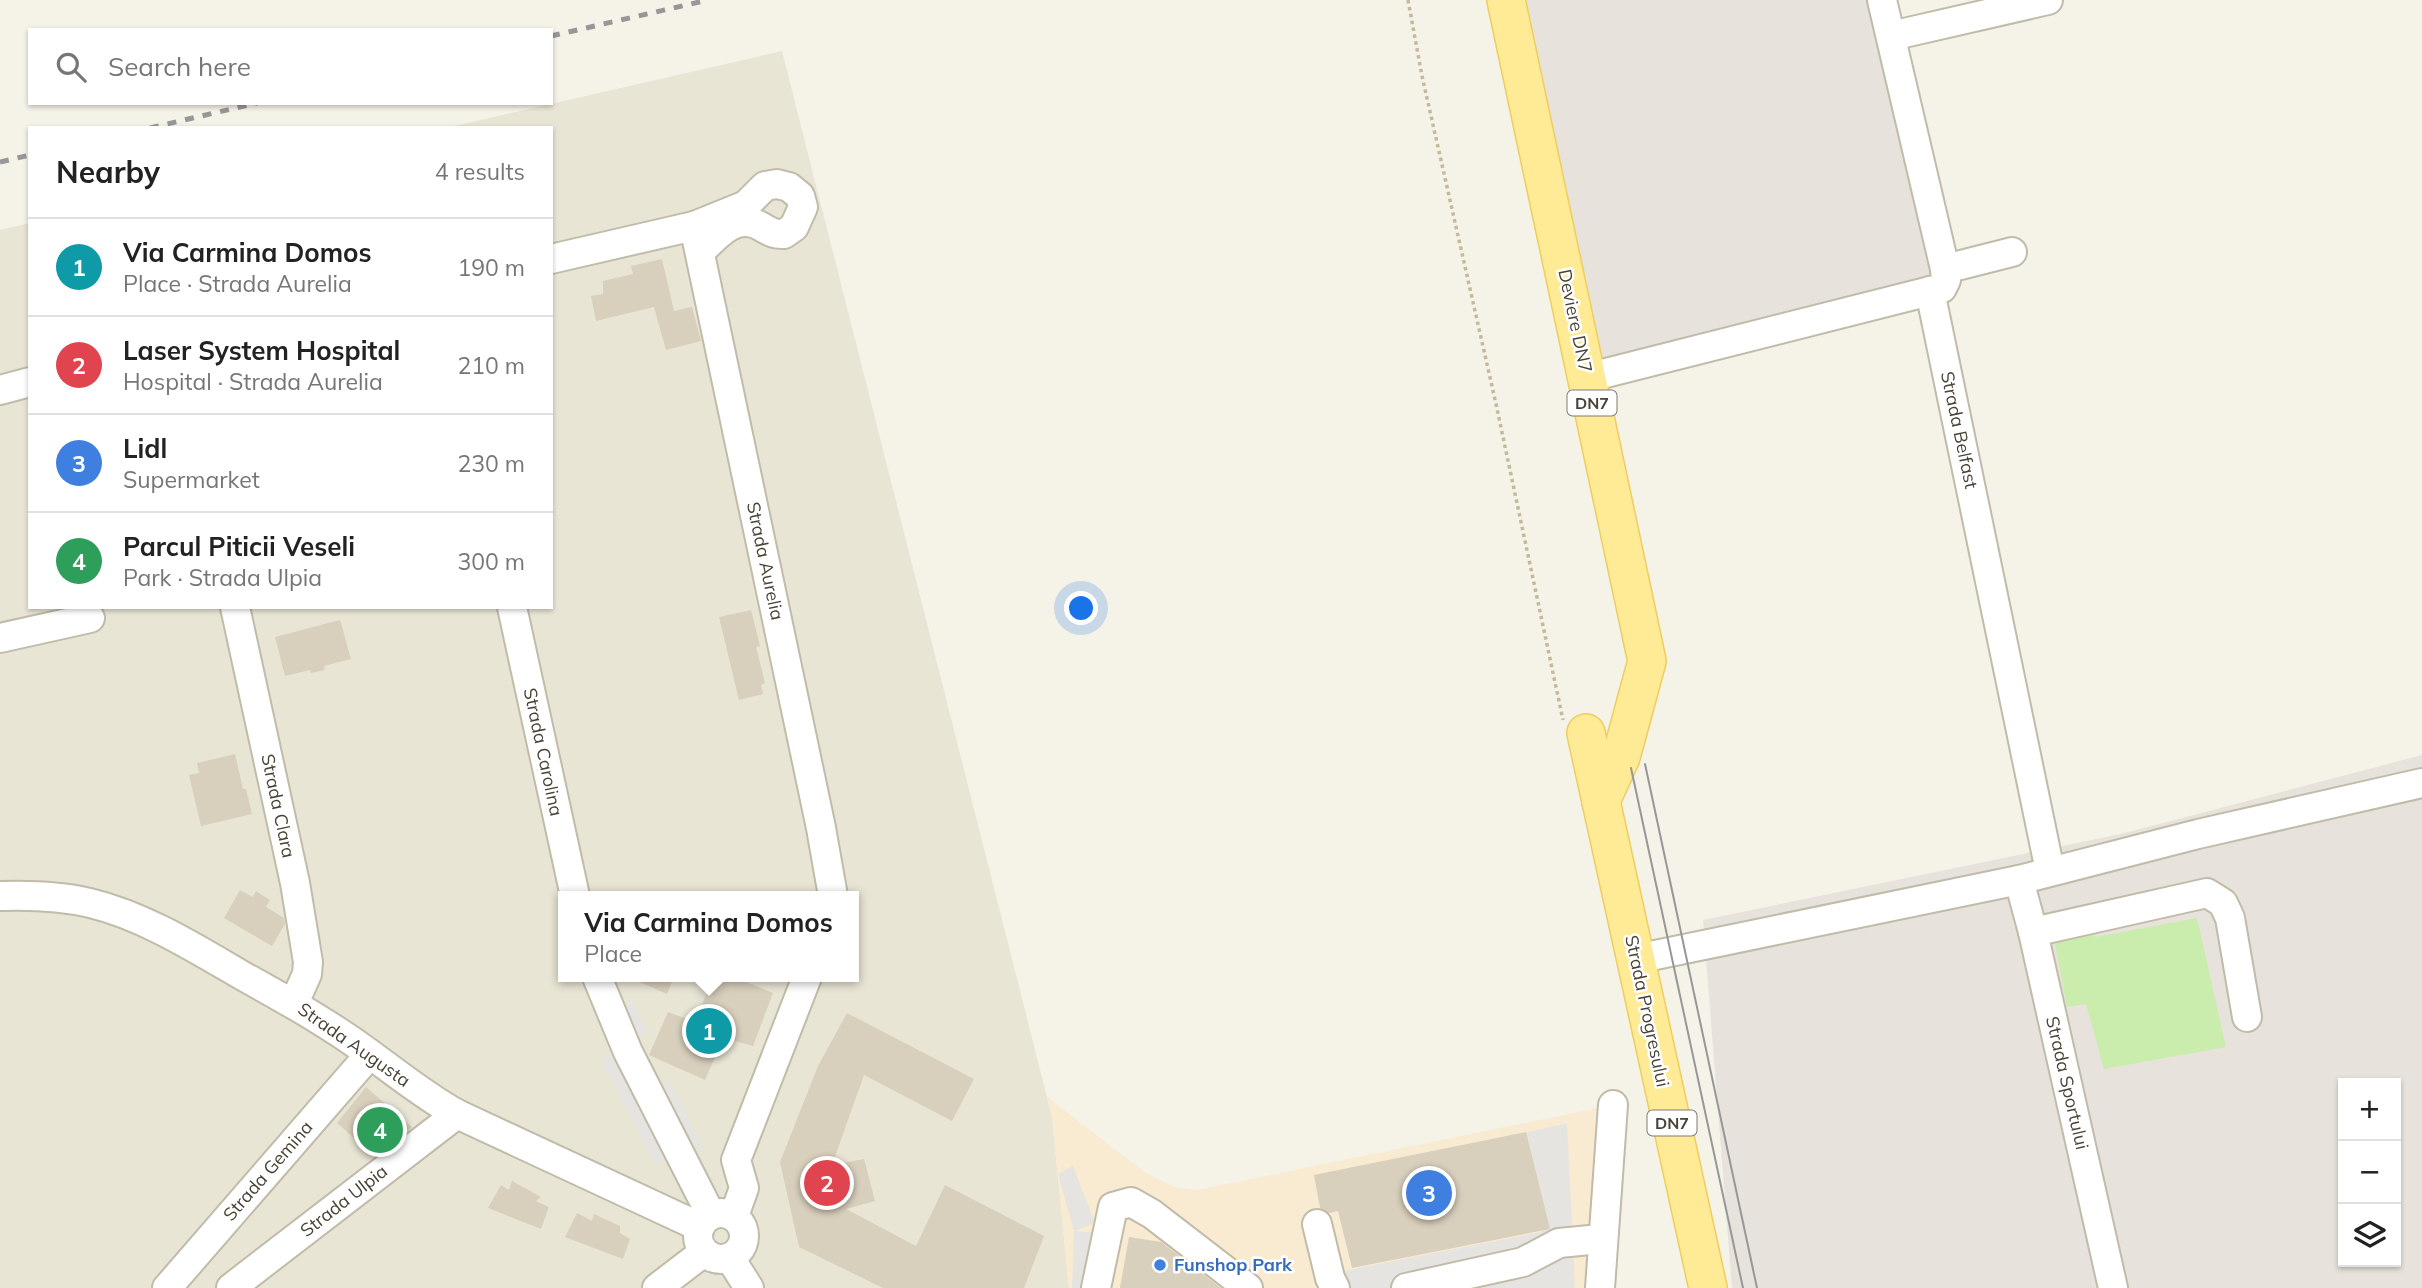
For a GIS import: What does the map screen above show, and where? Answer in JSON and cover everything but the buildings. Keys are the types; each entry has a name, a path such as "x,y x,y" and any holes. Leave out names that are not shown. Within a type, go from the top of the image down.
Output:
{"main road":[{"name":"Deviere DN7","path":"1506,0 1647,661 1621,757 1601,802"},
{"name":"Strada Progresului","path":"1575,728 1601,802 1708,1288"}],"street":[{"name":"Strada Belfast","path":"1882,0 2050,871"},
{"path":"1891,36 2048,0"},
{"name":"Strada Aurelia","path":"553,259 697,239 819,815 832,891"},
{"path":"1602,374 1938,280 2012,251"},
{"path":"0,390 28,383"},
{"name":"Strada Clara","path":"235,609 295,883 308,962 307,974 294,1003"},
{"name":"Strada Carolina","path":"512,609 574,891"},
{"path":"0,638 90,618"},
{"path":"1636,959 2018,880 2198,834 2422,783"},
{"name":"Strada Sportului","path":"2018,880 2033,932 2113,1288"},
{"path":"2033,932 2207,893 2222,903 2230,918 2247,1017"},
{"name":"Strada Augusta","path":"0,895 34,895 90,903 138,919 294,1003 370,1054 393,1073 457,1114 716,1234"},
{"path":"598,982 628,1052 716,1234 749,1288"},
{"path":"657,1288 716,1234 744,1188 736,1160 805,982"},
{"name":"Strada Gemina","path":"167,1288 370,1054"},
{"path":"1600,1288 1613,1105"},
{"name":"Strada Ulpia","path":"231,1288 457,1114"},
{"path":"1096,1288 1113,1207 1131,1202 1152,1214 1248,1288"},
{"path":"1317,1224 1330,1278 1335,1288"},
{"path":"1406,1288 1523,1262 1559,1243 1590,1240 1602,1242"}],"path":[{"path":"1408,0 1422,76 1496,404 1575,728"}],"shaded area":[{"path":"1502,0 1874,0 1940,278 1588,361"},
{"path":"782,51 1052,1117 1069,1288 0,1288 0,230 28,223 28,609 553,609 553,126 455,126"},
{"path":"2422,755 2422,1288 1732,1288 1703,920 2125,833"},
{"path":"632,1001 647,1032 624,1043 610,1011"},
{"path":"626,1047 648,1091 670,1082 702,1147 681,1156 678,1152 655,1165 601,1059"},
{"path":"1047,1097 1146,1173 1174,1187 1197,1190 1613,1105 1600,1288 1069,1288 1052,1117"},
{"path":"1567,1123 1575,1288 1335,1288 1330,1278 1343,1271 1541,1232 1517,1135"},
{"path":"1073,1166 1095,1223 1075,1231 1097,1233 1093,1288 1072,1288 1074,1231 1058,1174"}],"green space":[{"path":"2197,918 2226,1047 2104,1069 2086,1004 2067,1007 2053,933 2091,924 2095,937"}],"tram line":[{"path":"1645,764 1757,1288"},
{"path":"1631,768 1743,1288"}],"railway":[{"path":"553,36 708,0"},
{"path":"159,126 248,105"},
{"path":"0,162 28,155"}],"place":[{"name":"Via Carmina Domos","path":"709,1031"},
{"name":"Parcul Piticii Veseli","path":"380,1130"},
{"name":"Laser System Hospital","path":"827,1183"},
{"name":"Lidl","path":"1429,1193"},
{"name":"Funshop Park","path":"1160,1265"}]}
